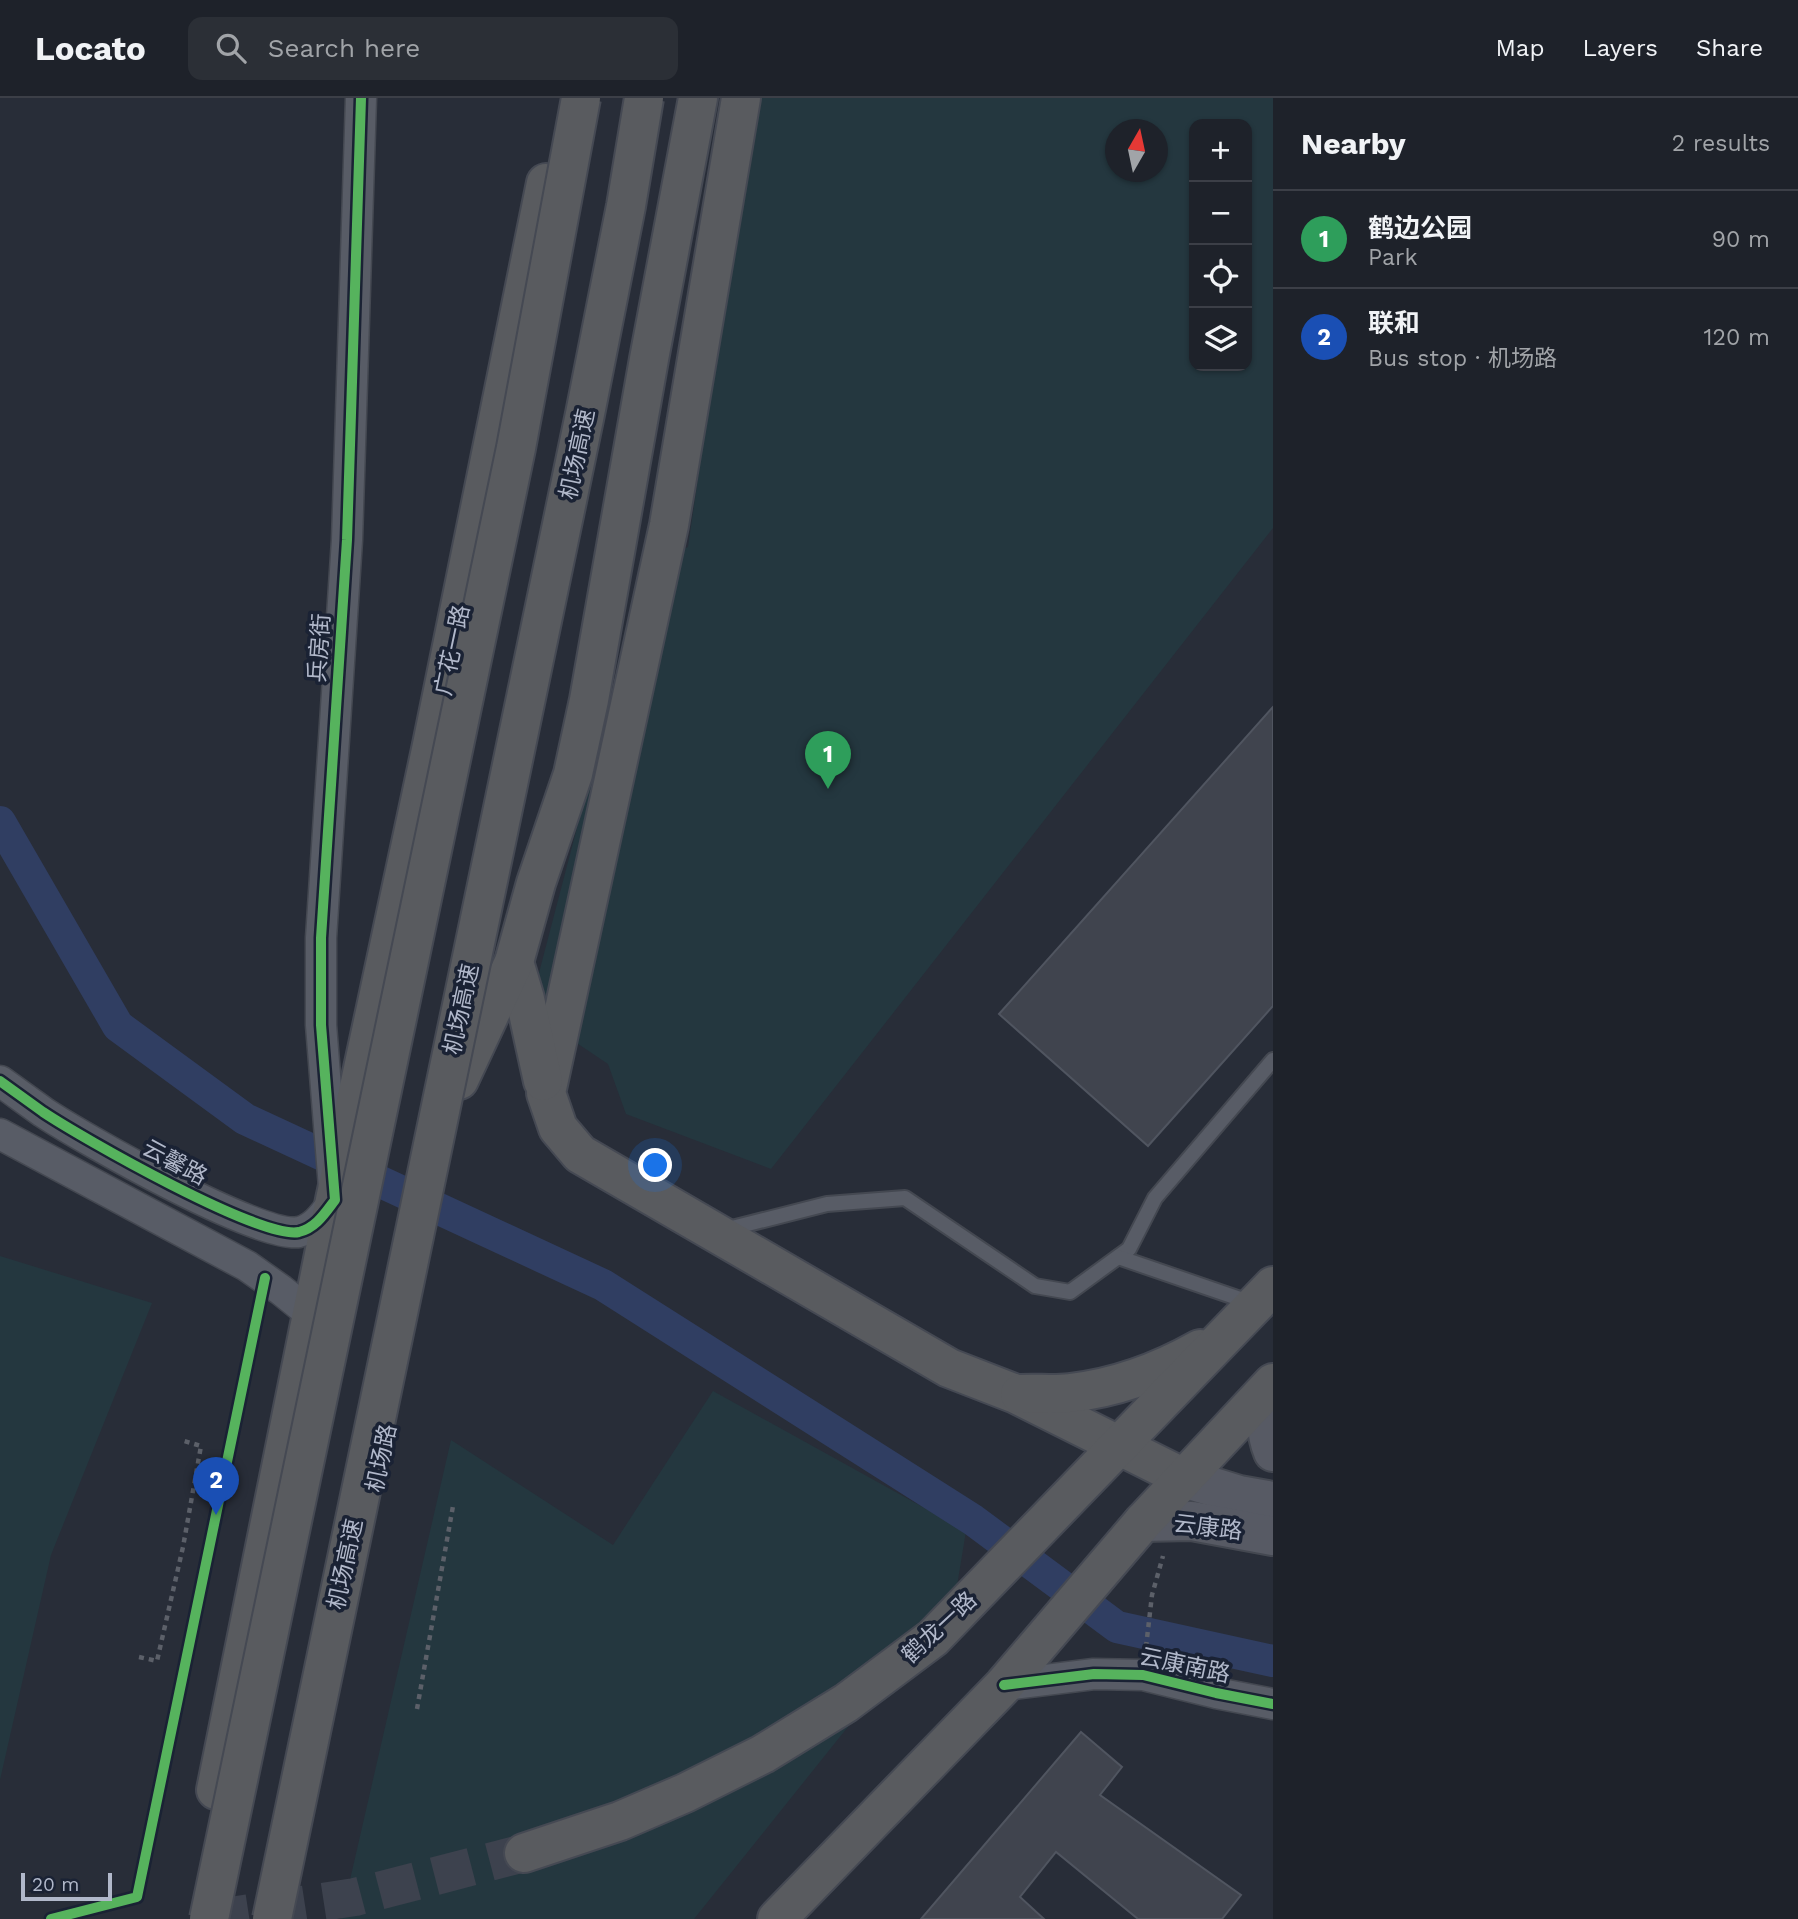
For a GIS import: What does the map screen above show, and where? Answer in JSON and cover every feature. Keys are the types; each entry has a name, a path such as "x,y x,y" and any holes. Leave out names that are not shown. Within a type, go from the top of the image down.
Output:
{"highway":[{"name":"广花一路","path":"335,1199 341,1095 435,731 562,98"},
{"path":"209,1919 516,448 581,98"},
{"name":"机场高速","path":"272,1919 585,414 624,219 644,98"},
{"path":"459,1080 531,719 606,380 662,98"},
{"path":"459,1080 514,962 536,883 573,774 698,98"},
{"path":"546,1093 669,525 741,98"},
{"path":"514,962 546,1093 558,1128 580,1154 949,1368 1016,1394 1184,1478"},
{"name":"机场路","path":"286,1919 459,1080"},
{"path":"190,1919 335,1199"},
{"path":"1016,1394 1069,1393 1113,1386 1185,1357 1218,1339 1256,1304"},
{"name":"鹤龙一路","path":"524,1853 620,1821 685,1793 763,1754 846,1703 933,1638 1256,1304"},
{"path":"776,1919 1004,1685 1143,1522 1273,1383"}],"street":[{"name":"兵房街","path":"341,1095 321,1025 321,938 347,540 361,98"},
{"name":"云馨路","path":"0,1081 45,1113 110,1151 237,1217 268,1228 298,1232 315,1225 335,1199"},
{"path":"0,1134 247,1266 312,1315"},
{"path":"1273,1396 1266,1412 1266,1429 1273,1452"},
{"name":"云康路","path":"1184,1478 1239,1495 1273,1501"},
{"name":"云康路","path":"1143,1522 1192,1521 1273,1536"},
{"name":"云康南路","path":"1004,1685 1094,1674 1143,1675 1273,1704"}],"lane":[{"path":"716,1232 827,1204 905,1198 1035,1286 1070,1292 1129,1249 1155,1198 1273,1060"},
{"path":"1118,1257 1256,1304"}],"path":[{"path":"139,1657 157,1661 183,1547 201,1446 184,1441"},
{"path":"417,1709 453,1506"},
{"path":"1144,1659 1152,1595"}],"shaded area":[{"path":"753,98 1273,98 1273,528 771,1169 626,1114 608,1064 529,1011 645,568 688,547"},
{"path":"0,1256 152,1303 51,1555 0,1780"},
{"path":"713,1391 966,1531 956,1592 694,1919 341,1919 451,1440 613,1545"}],"building":[{"path":"1273,707 1273,1006 1148,1146 999,1014"},
{"path":"1081,1732 1122,1767 1100,1795 1241,1895 1222,1919 1138,1919 1056,1852 1020,1897 1044,1919 921,1919"}],"waterway":[{"path":"0,822 118,1026 245,1119 603,1285 973,1520 1117,1627 1273,1661"}],"tunnel":[{"path":"211,1919 355,1897 524,1853"}],"cycle path":[{"path":"0,1081 43,1112 94,1143 171,1185 248,1220 279,1230 299,1232 315,1224 335,1200 321,1025 321,938 347,540 361,98"},
{"path":"51,1919 137,1897 265,1278"},
{"path":"1004,1685 1094,1674 1143,1675 1273,1704"}],"place":[{"name":"鹤边公园","path":"828,789"},
{"name":"联和","path":"216,1515"}]}
